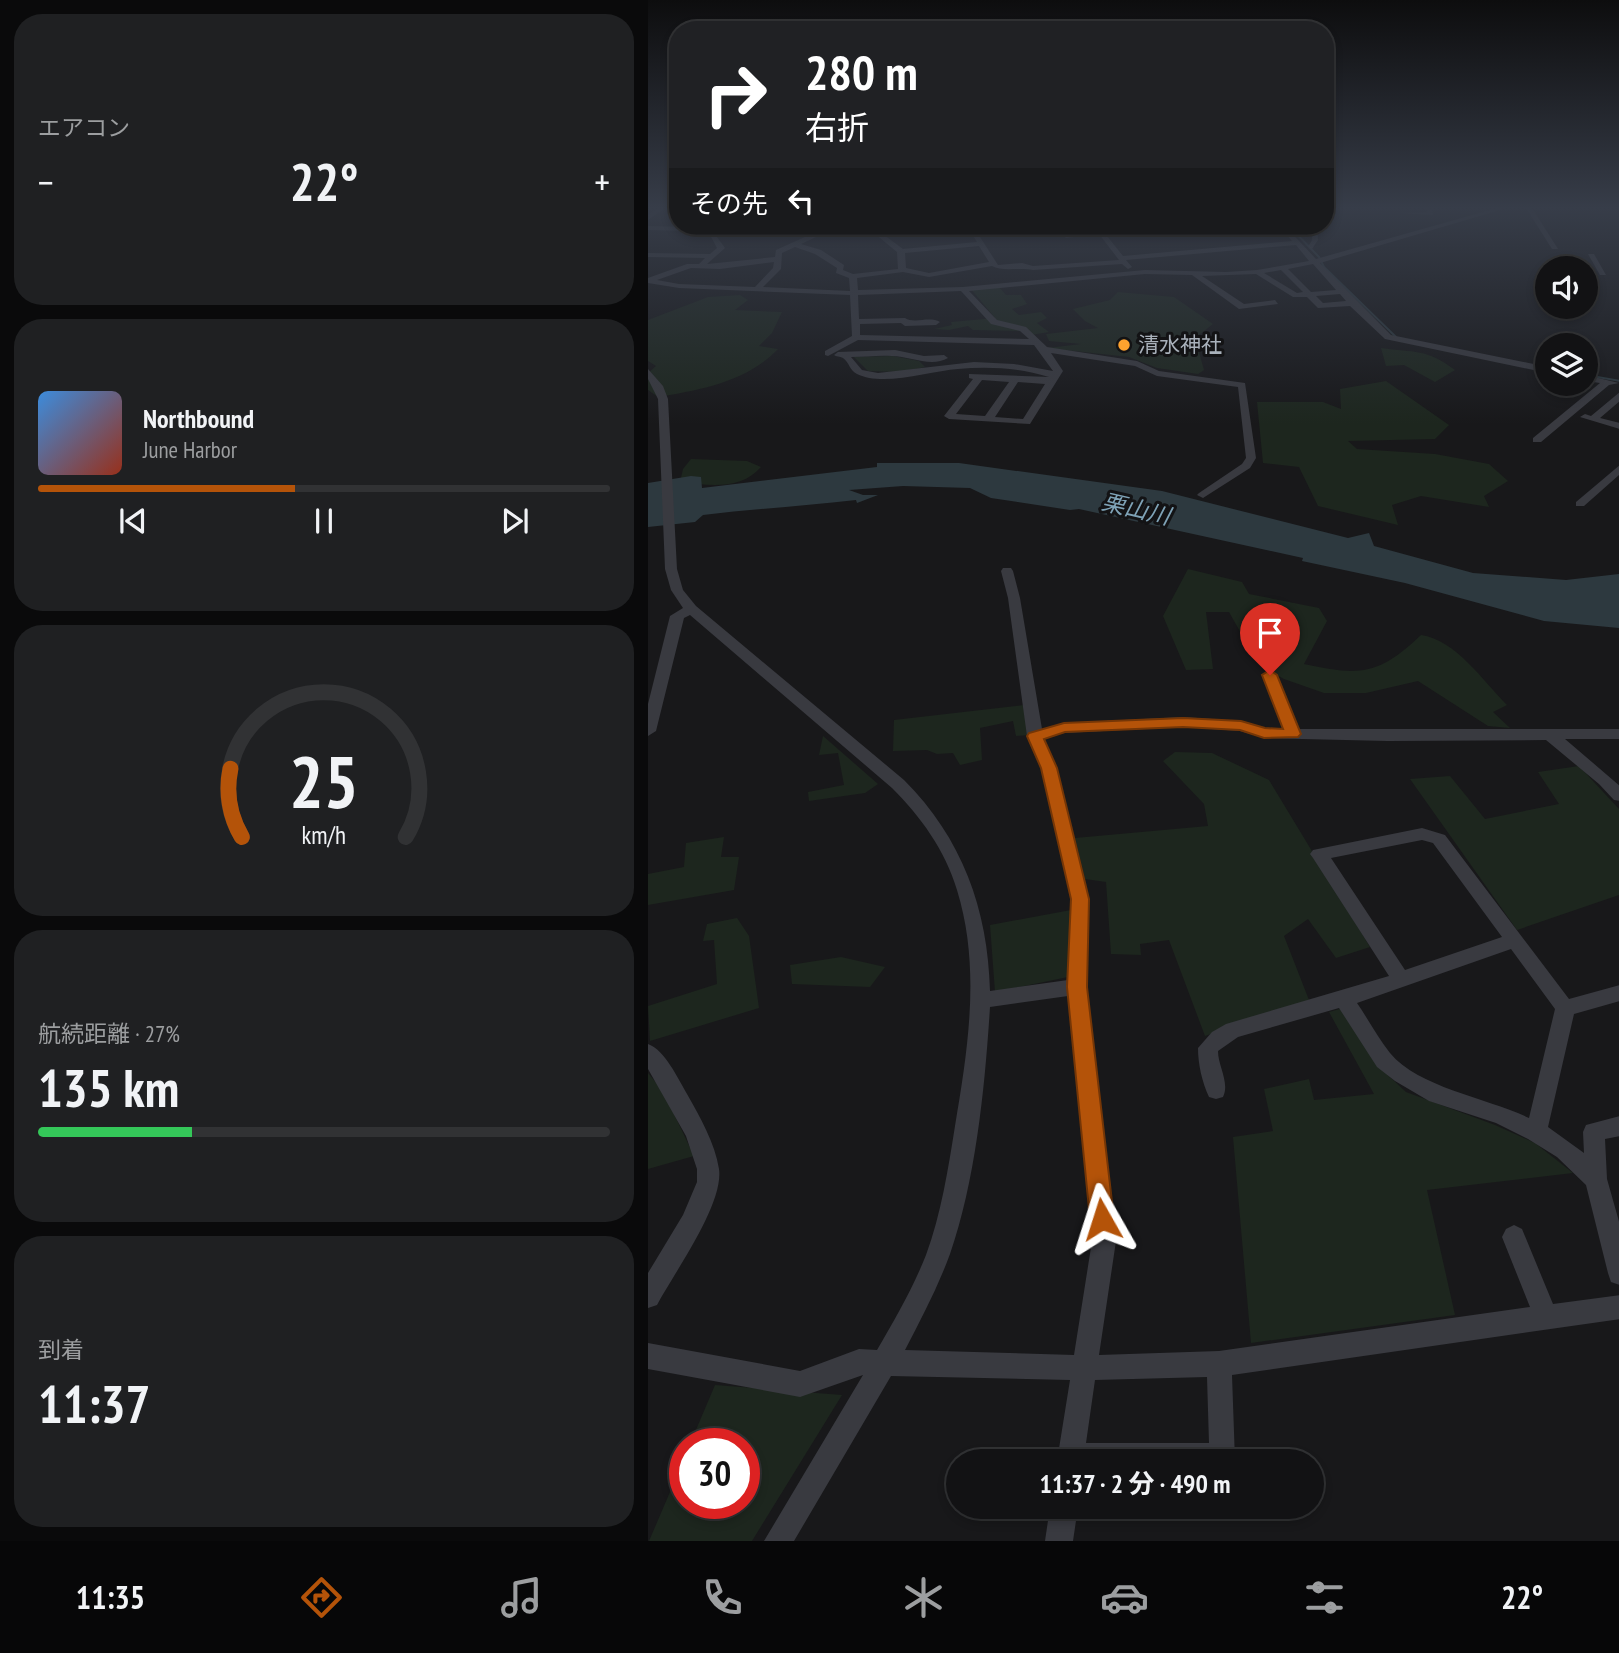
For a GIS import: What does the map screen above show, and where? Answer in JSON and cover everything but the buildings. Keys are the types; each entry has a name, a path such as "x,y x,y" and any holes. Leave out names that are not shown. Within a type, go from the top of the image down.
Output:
{"street":[{"path":"758,288 767,280"},
{"path":"852,280 857,336"},
{"path":"648,281 679,286 853,293 963,289 1049,280"},
{"path":"1203,280 1242,307 1275,302"},
{"path":"1270,280 1296,295 1342,292"},
{"path":"1296,280 1321,306 1352,303"},
{"path":"1333,280 1352,303 1388,337 1535,367"},
{"path":"963,289 994,322 1023,329 1057,366 1026,422 950,416 980,376"},
{"path":"856,322 905,320 936,323"},
{"path":"899,337 905,320"},
{"path":"831,336 899,337 1040,346 1137,364 1157,373 1242,385 1251,458 1246,466 1203,495"},
{"path":"857,336 827,355 895,353 923,359 951,358"},
{"path":"937,352 940,339"},
{"path":"845,355 855,369 866,373 907,374 980,364 1017,366 1052,379"},
{"path":"988,419 1013,379 1017,366"},
{"path":"648,372 658,386 667,474 671,569 677,590 691,609 898,784 927,815 948,849 978,931 980,1041 962,1151 947,1220 930,1273 883,1363 778,1541"},
{"path":"968,375 1052,379"},
{"path":"1598,380 1619,384"},
{"path":"1536,440 1607,382"},
{"path":"1588,398 1617,400"},
{"path":"1617,400 1589,418 1619,426"},
{"path":"1580,505 1619,468"},
{"path":"1007,571 1035,736 1049,768 1080,899 1077,987 1104,1241 1072,1449"},
{"path":"648,732 677,616 691,609"},
{"path":"1270,675 1293,734"},
{"path":"1035,736 1064,728 1183,722 1241,726 1264,733 1293,734 1619,734"},
{"path":"1550,735 1605,780 1619,796"},
{"path":"1401,979 1319,854 1422,834 1439,839 1565,1007 1536,1132"},
{"path":"1216,1090 1207,1059 1208,1048 1233,1030 1344,999 1515,940"},
{"path":"981,1000 1077,987"},
{"path":"1565,1007 1619,993"},
{"path":"1344,999 1384,1060 1402,1075 1436,1094 1501,1115 1536,1132 1565,1150 1596,1179"},
{"path":"648,1053 662,1071 708,1164 708,1184 648,1296"},
{"path":"1619,1126 1594,1132 1596,1179 1619,1273"},
{"path":"1514,1237 1546,1317"},
{"path":"648,1356 800,1384 859,1362 1084,1368 1219,1364 1619,1307"},
{"path":"1219,1364 1223,1449"},
{"path":"1059,1541 1062,1519"}],"shaded area":[{"path":"999,287 1006,295 1021,295 1027,304 1012,309 1019,315 1041,312 1047,318 1037,323 1049,332 1031,335 1020,331 973,330 968,326 949,330 934,329 952,325 951,322 995,318 971,289"},
{"path":"1118,292 1174,297 1213,324 1195,338 1204,370 1198,374 1157,368 1129,357 1047,348 1081,344 1049,341 1046,334 1098,328 1085,321 1073,309 1110,300"},
{"path":"740,295 748,300 735,310 782,312 772,333 759,346 778,349 752,369 722,383 658,397 648,390 648,373 656,366 648,361 648,320 708,297"},
{"path":"1381,348 1428,355 1455,370 1435,382 1404,365 1386,366"},
{"path":"893,356 919,361 925,367 899,372 868,371 854,357"},
{"path":"1386,381 1449,425 1435,439 1348,441 1357,449 1435,454 1489,464 1508,481 1484,496 1489,507 1421,496 1392,505 1398,525 1318,506 1299,467 1263,463 1257,402 1323,402 1341,409 1340,389"},
{"path":"691,459 747,461 761,467 744,480 724,485 680,482 683,469"},
{"path":"1188,569 1242,582 1249,594 1319,608 1327,621 1304,664 1339,670 1367,669 1392,659 1421,635 1434,638 1468,663 1507,705 1493,712 1510,728 1488,726 1418,681 1366,693 1324,693 1284,679 1259,665 1229,612 1206,612 1213,669 1186,670 1163,616"},
{"path":"1024,705 1029,735 1016,736 1013,721 980,728 982,760 960,765 953,753 937,754 927,750 893,751 894,720"},
{"path":"823,736 878,784 865,793 809,801 808,792 844,785 838,753 819,755"},
{"path":"1175,752 1212,753 1269,780 1370,947 1336,958 1308,919 1284,936 1309,1000 1205,1036 1169,940 1140,944 1141,955 1111,954 1106,882 1085,879 1075,838 1208,826 1204,804 1163,761"},
{"path":"1579,766 1619,809 1619,895 1517,930 1410,779 1450,776 1485,819 1559,804 1538,772"},
{"path":"724,837 721,857 739,857 734,890 648,905 648,874 684,867 686,843"},
{"path":"1071,910 1068,977 995,992 990,925"},
{"path":"737,918 749,936 759,1008 650,1041 648,1006 717,984 714,940 703,941 707,924"},
{"path":"841,957 885,967 870,987 792,984 790,965"},
{"path":"1343,1008 1377,1065 1406,1092 1535,1143 1573,1173 1427,1190 1455,1315 1251,1343 1233,1137 1273,1131 1264,1089 1309,1079 1314,1100 1374,1094 1329,1012"},
{"path":"648,1073 663,1091 694,1156 648,1169"},
{"path":"715,1385 842,1395 752,1541 649,1541 669,1494 669,1519 760,1519 760,1428 697,1428"}],"water":[{"name":"栗山川","path":"877,463 959,463 1162,491 1348,538 1369,533 1374,546 1473,573 1566,580 1619,574 1619,628 1544,621 1405,583 1302,561 1303,558 1079,509 1070,510 991,498 970,488 903,486 849,490 863,495 878,495 857,503 856,500 703,515 695,522 648,527 648,483 691,476 701,477 702,488 877,467"}],"waterway":[{"path":"1337,280 1396,337"},
{"path":"1598,377 1620,381"}],"place":[{"name":"清水神社","path":"1124,345"}],"route":[{"path":"1102,1219 1077,987 1076,948 1080,899 1055,804 1049,768 1035,736 1064,728 1183,722 1241,726 1264,733 1293,734 1270,675"}]}
